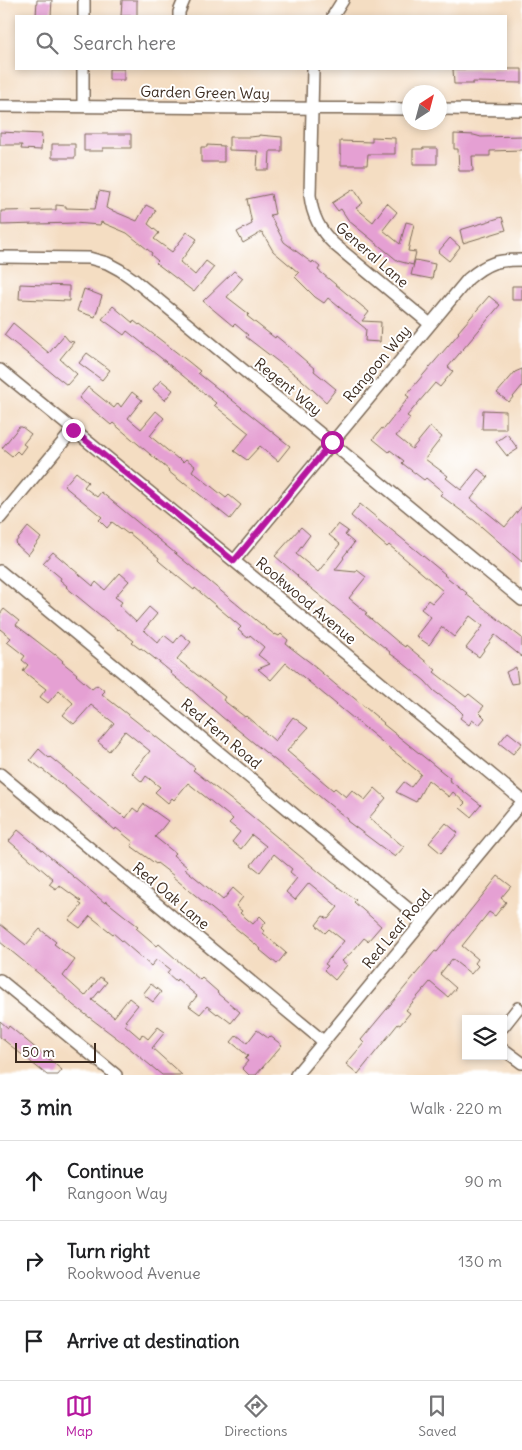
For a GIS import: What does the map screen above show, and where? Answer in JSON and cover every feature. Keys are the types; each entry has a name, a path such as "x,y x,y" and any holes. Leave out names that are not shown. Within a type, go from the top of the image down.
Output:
{"street":[{"path":"84,0 84,15"},
{"path":"179,15 184,0"},
{"path":"333,15 338,2"},
{"path":"83,106 84,70"},
{"name":"General Lane","path":"313,70 310,195 316,220 325,236 430,324"},
{"name":"Garden Green Way","path":"0,106 402,109"},
{"path":"447,109 522,110"},
{"name":"Regent Way","path":"0,257 89,258 120,270 332,442 522,600"},
{"name":"Rangoon Way","path":"234,561 468,279 488,264 500,261 522,260"},
{"name":"Rookwood Avenue","path":"0,370 234,561 522,801"},
{"path":"0,518 73,430"},
{"name":"Red Fern Road","path":"0,571 424,921"},
{"name":"Red Oak Lane","path":"0,774 324,1042"},
{"name":"Red Leaf Road","path":"296,1075 522,801"},
{"path":"0,980 116,1075"},
{"path":"507,1023 521,1007"},
{"path":"507,1052 522,1063"}],"building":[{"path":"37,0 52,0 51,15 36,15"},
{"path":"122,0 137,0 137,15 121,15"},
{"path":"522,69 522,83 473,82 473,84 454,84 453,70"},
{"path":"109,70 124,70 124,80 109,80"},
{"path":"0,132 42,134 41,150 21,149 22,145 0,145"},
{"path":"84,134 131,134 131,148 103,148 103,151 84,151"},
{"path":"454,134 481,137 522,136 522,150 490,151 490,156 472,156 473,171 459,171 458,149 454,149"},
{"path":"259,135 282,137 282,151 270,151 269,170 257,170 258,151 229,150 229,137"},
{"path":"372,137 395,138 395,154 368,154 367,165 341,165 340,141 372,142"},
{"path":"52,144 75,144 75,158 52,158"},
{"path":"207,145 224,146 224,162 201,162 201,147 207,147"},
{"path":"437,148 437,164 413,164 413,149"},
{"path":"354,189 363,203 356,208 373,222 387,203 397,212 383,230 400,244 406,222 414,224 408,251 416,252 413,265 398,261 349,221 341,209 338,211 332,203"},
{"path":"99,191 109,193 106,208 137,221 146,205 156,210 148,224 159,233 154,239 172,252 187,232 197,239 180,262 195,275 206,261 214,267 194,292 156,263 158,261 151,255 152,253 127,233 101,222 100,225 74,223 1,225 1,211 56,210 56,205 66,206 66,208 95,209"},
{"path":"271,194 275,214 270,215 284,242 312,263 313,261 320,267 318,270 369,312 362,321 381,322 380,342 365,341 366,329 328,298 324,303 315,297 295,277 299,273 273,251 262,232 243,243 237,232 252,224 247,199"},
{"path":"502,217 506,230 463,243 460,230"},
{"path":"450,238 460,247 449,261 438,252"},
{"path":"415,260 435,264 432,279 411,275"},
{"path":"234,271 243,278 227,297 249,314 247,316 293,350 336,389 326,402 302,380 246,337 248,335 235,324 233,326 203,301"},
{"path":"20,284 69,286 69,301 19,299"},
{"path":"512,286 522,286 522,300 512,300"},
{"path":"84,289 102,296 95,317 77,311"},
{"path":"489,296 500,305 448,367 453,371 440,387 435,383 407,416 410,418 396,436 412,449 430,427 442,437 425,459 448,476 446,478 461,490 478,469 488,477 471,499 505,527 522,506 522,562 475,521 440,495 443,492 426,478 424,480 402,463 404,461 373,439 382,428 384,429 409,397 406,395"},
{"path":"113,306 133,323 134,321 140,324 189,362 200,371 198,373 290,446 278,461 260,446 247,460 234,451 249,433 214,405 216,403 127,331 124,335 102,319"},
{"path":"13,323 49,353 64,335 69,341 74,342 60,359 77,374 67,385 4,335"},
{"path":"87,353 110,370 102,380 79,363"},
{"path":"522,369 522,386 509,402 497,393 515,372"},
{"path":"161,380 173,390 165,400 153,389"},
{"path":"88,387 114,408 118,403 121,407 132,392 142,400 128,418 141,429 156,411 164,418 150,436 178,459 183,462 186,459 195,466 192,471 226,498 229,495 241,505 230,519 168,471 113,423 111,425 79,398"},
{"path":"483,410 506,411 506,429 482,429"},
{"path":"19,427 22,427 31,434 23,444 26,446 20,454 17,451 12,456 2,448"},
{"path":"507,434 518,449 507,456 496,442"},
{"path":"76,472 88,482 84,487 97,497 101,492 275,635 279,636 281,634 288,640 286,644 348,693 481,805 471,817 460,808 465,803 453,792 449,797 428,780 416,802 396,792 404,782 411,787 421,774 286,663 271,680 258,669 270,664 258,655 264,647 250,635 248,638 238,630 241,627 195,588 194,590 160,562 159,558 129,533 112,522 107,528 99,520 102,517 64,486"},
{"path":"360,504 445,574 466,594 522,638 522,657 495,635 479,657 466,648 483,626 470,616 454,637 442,627 429,645 416,636 431,617 421,609 428,600 432,603 443,591 389,545 387,547 351,516"},
{"path":"338,524 348,531 345,535 354,543 335,570 356,572 357,570 366,577 349,598 398,642 405,647 406,645 436,670 434,672 466,697 469,694 484,706 479,712 485,718 479,725 472,720 469,725 460,718 463,714 457,708 297,577 275,556 301,527 310,535 296,554 318,572 340,544 329,535"},
{"path":"28,527 41,538 28,555 15,543"},
{"path":"53,552 93,586 96,582 105,590 120,573 129,581 115,597 122,602 119,606 136,622 149,607 157,614 144,630 158,643 164,635 174,643 181,634 191,642 177,659 225,697 223,700 246,716 275,741 293,717 308,728 287,751 333,790 335,788 346,797 352,790 365,800 375,788 386,798 369,818 404,847 395,857 347,821 348,819 222,717 159,662 132,643 134,641 66,587 60,580 61,578 43,563"},
{"path":"4,609 19,621 16,625 55,654 92,689 97,685 105,691 102,694 188,762 195,768 193,770 331,882 356,900 354,902 381,926 368,941 364,938 342,961 347,965 335,980 324,970 328,966 325,964 344,941 329,929 325,933 316,925 323,916 328,919 338,907 309,883 295,900 286,892 297,878 290,872 292,869 274,854 260,872 251,865 266,846 252,835 241,849 232,842 240,832 229,823 233,819 188,783 174,800 172,798 168,803 155,792 160,787 146,776 142,782 132,773 150,751 125,731 109,751 98,742 114,723 91,705 74,724 63,715 73,703 59,690 48,703 40,697 46,689 23,671 28,665 22,660 25,656 7,642 11,638 0,629 0,614"},
{"path":"516,667 518,683 511,684 506,672"},
{"path":"508,732 522,743 513,754 499,743"},
{"path":"39,749 126,818 133,808 138,812 144,804 168,821 155,837 175,853 173,855 187,867 185,869 223,900 233,888 243,897 236,906 242,911 240,913 253,924 260,916 266,922 261,928 264,931 263,933 286,953 277,964 174,876 131,846 133,842 116,828 115,830 30,760"},
{"path":"446,823 458,833 441,853 429,843"},
{"path":"18,830 105,903 106,901 138,926 136,928 157,946 159,944 200,980 202,978 218,992 240,1012 231,1023 207,1006 200,1014 189,1006 197,996 167,973 170,969 157,959 151,966 90,916 80,928 69,920 82,905 79,903 81,901 59,885 56,889 49,884 53,879 9,841"},
{"path":"498,876 511,886 501,898 506,902 495,916 489,912 462,946 478,959 475,963 478,966 471,974 452,959 440,974 456,988 448,997 430,982 406,1010 410,1013 400,1025 398,1024 358,1074 346,1064 364,1043 361,1040 435,951 437,952"},
{"path":"0,924 26,945 40,929 56,942 54,944 75,960 63,976 85,996 100,977 107,982 92,1000 114,1017 129,998 138,1005 125,1021 127,1022 125,1025 140,1038 142,1034 148,1039 158,1027 165,1032 152,1048 182,1075 162,1075 73,1005 49,982 0,942"},
{"path":"151,984 161,992 153,1002 143,994"},
{"path":"0,1021 8,1028 9,1026 62,1070 58,1075 47,1075 0,1037"},
{"path":"257,1030 268,1038 270,1036 282,1045 256,1075 249,1075 242,1068 248,1061 245,1059 248,1056 231,1042 237,1035 247,1043"}],"route":[{"path":"73,430 234,561 332,442"}]}
